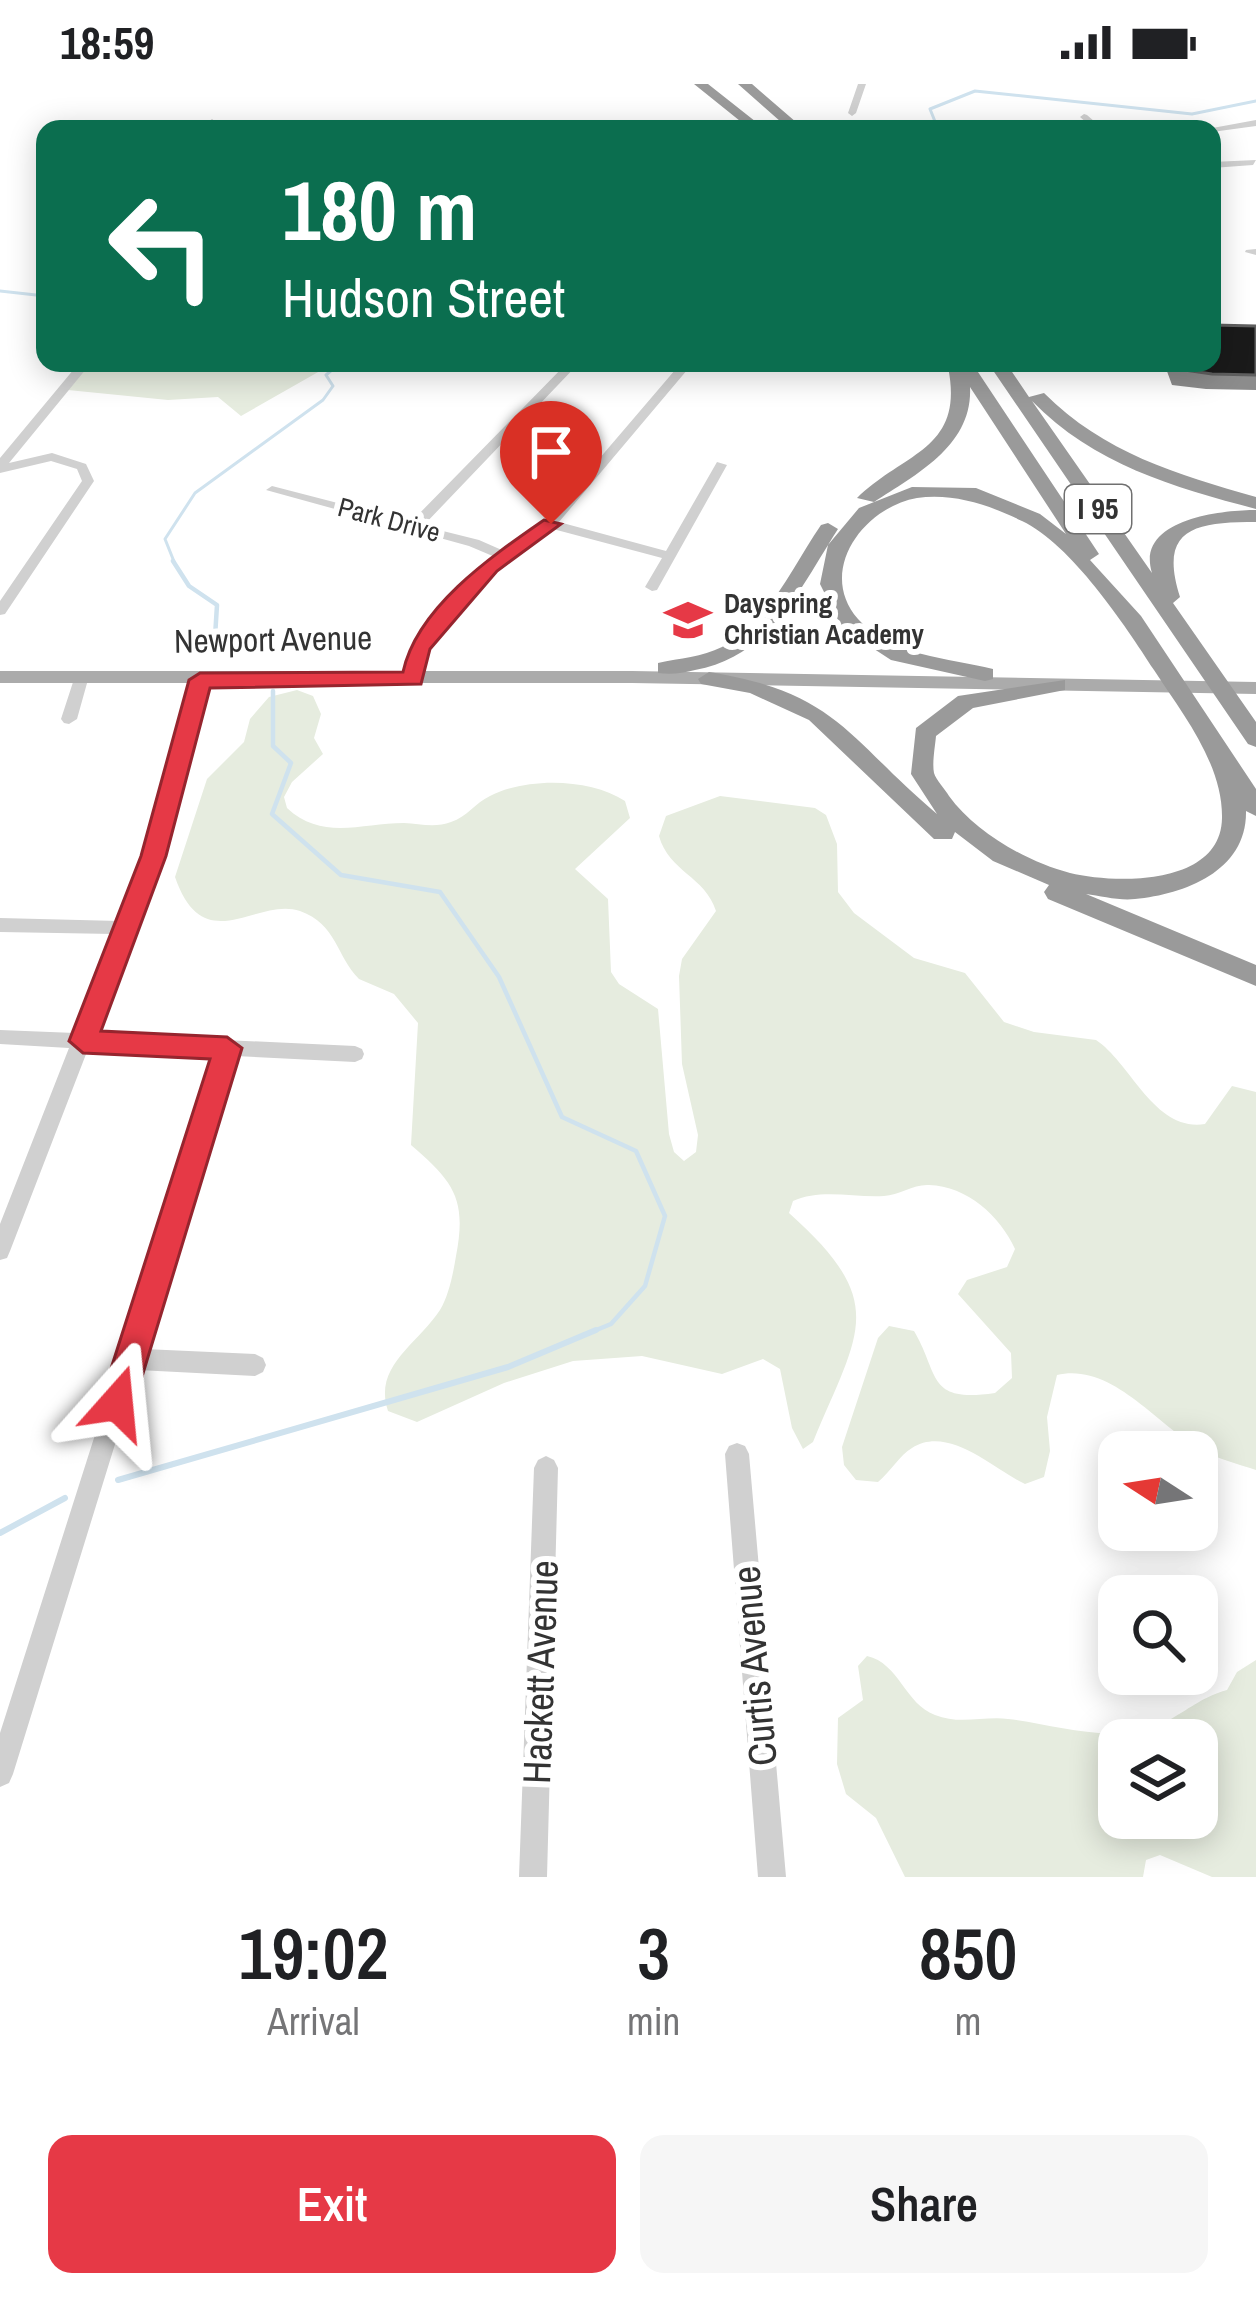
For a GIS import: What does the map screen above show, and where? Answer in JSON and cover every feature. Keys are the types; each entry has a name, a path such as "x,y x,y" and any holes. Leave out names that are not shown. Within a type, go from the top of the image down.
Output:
{"highway":[{"path":"700,84 746,120"},
{"path":"744,84 786,120"},
{"path":"666,668 712,661 749,644 833,523 949,439 964,403 960,372"},
{"name":"I 95","path":"965,372 1256,808"},
{"name":"I 95","path":"1003,372 1256,735"},
{"path":"1017,372 1058,420 1091,446 1145,470 1256,502"},
{"path":"985,674 897,654 851,622 834,597 828,567 835,543 852,522 883,503 917,495 966,495 1005,505 1047,528 1141,633"},
{"path":"1181,629 1160,573 1165,544 1197,523 1256,516"},
{"path":"710,679 761,686 809,705 928,820 992,864 1256,976"},
{"path":"1057,685 998,690 958,703 932,724 920,758 932,799 958,826 997,851 1060,879 1104,888 1147,889 1189,878 1216,859 1229,841 1234,815 1210,739"}],"main road":[{"name":"Newport Avenue","path":"0,676 666,668 1256,679"},
{"name":"Newport Avenue","path":"82,676 200,680 414,673 1256,688"}],"street":[{"path":"852,113 862,84"},
{"path":"1084,117 1088,120"},
{"path":"1221,128 1256,123"},
{"path":"1221,164 1253,162"},
{"path":"0,468 78,372"},
{"path":"414,527 564,372"},
{"path":"414,673 419,647 502,556 534,541 551,524 679,372"},
{"path":"0,468 52,457 82,467 88,481 0,611"},
{"path":"652,587 722,465"},
{"name":"Park Drive","path":"272,490 414,527 502,556"},
{"path":"551,524 671,556"},
{"path":"69,719 82,676"},
{"path":"0,1251 159,839 200,680"},
{"path":"0,925 127,928"},
{"path":"0,1037 355,1054"},
{"path":"0,1774 227,1048"},
{"path":"131,1359 254,1365"},
{"name":"Curtis Avenue","path":"737,1454 772,1877"},
{"name":"Hackett Avenue","path":"533,1877 546,1468"}],"shaded area":[{"path":"83,372 318,372 241,416 218,397 168,400 68,390"},
{"path":"297,690 313,696 321,714 314,738 323,754 292,782 284,797 287,808 314,824 343,828 445,824 490,796 540,783 577,784 625,801 630,818 575,869 608,899 611,972 619,984 658,1009 669,1134 674,1152 684,1161 696,1152 698,1135 682,1064 679,976 682,959 716,911 704,890 671,858 659,836 666,816 720,796 815,808 826,815 837,844 838,892 854,913 914,958 965,973 1004,1022 1034,1032 1096,1040 1171,1117 1187,1124 1205,1124 1232,1086 1256,1092 1256,1470 1218,1457 1218,1431 1175,1431 1116,1387 1078,1374 1057,1375 1047,1417 1050,1451 1044,1477 1025,1484 956,1445 926,1442 903,1455 878,1482 856,1480 844,1465 842,1447 878,1338 889,1326 914,1331 938,1382 957,1394 995,1393 1012,1378 1011,1353 958,1294 967,1280 1007,1267 1015,1249 981,1205 956,1191 929,1185 884,1196 826,1194 793,1201 789,1213 842,1271 853,1296 856,1320 843,1372 813,1442 803,1449 792,1428 780,1369 763,1359 722,1374 642,1356 573,1361 504,1383 417,1422 388,1411 385,1395 392,1368 443,1304 459,1236 454,1193 411,1145 418,1023 394,994 359,979 329,932 312,917 283,909 216,921 201,916 187,902 175,877 207,779 244,742 250,719 269,697"},
{"path":"867,1656 887,1667 925,1710 944,1718 1008,1719 1098,1732 1098,1839 1218,1839 1218,1719 1171,1719 1227,1690 1237,1672 1256,1660 1256,1877 1212,1877 1160,1855 1146,1860 1143,1877 905,1877 876,1818 846,1794 837,1764 838,1718 863,1700 858,1666"}],"building":[{"path":"1221,325 1256,326 1256,375 1198,372 1221,372"}],"waterway":[{"path":"934,120 930,109 975,91 1192,114 1256,101"},
{"path":"0,291 36,295"},
{"path":"175,564 165,539 195,493 323,400 333,386 326,375 330,372"},
{"path":"173,561 189,586 217,605 214,653"},
{"path":"273,691 273,746 291,763 272,814 341,875 440,892 499,977 562,1117 636,1151 665,1216 645,1286 611,1324 589,1333"},
{"path":"118,1480 508,1367 596,1330"},
{"path":"0,1533 65,1498"}],"place":[{"name":"Dayspring Christian Academy","path":"688,620"}],"route":[{"path":"117,1403 227,1048 83,1041 153,856 200,680 413,679 419,647 490,567 534,541 551,524"}]}
